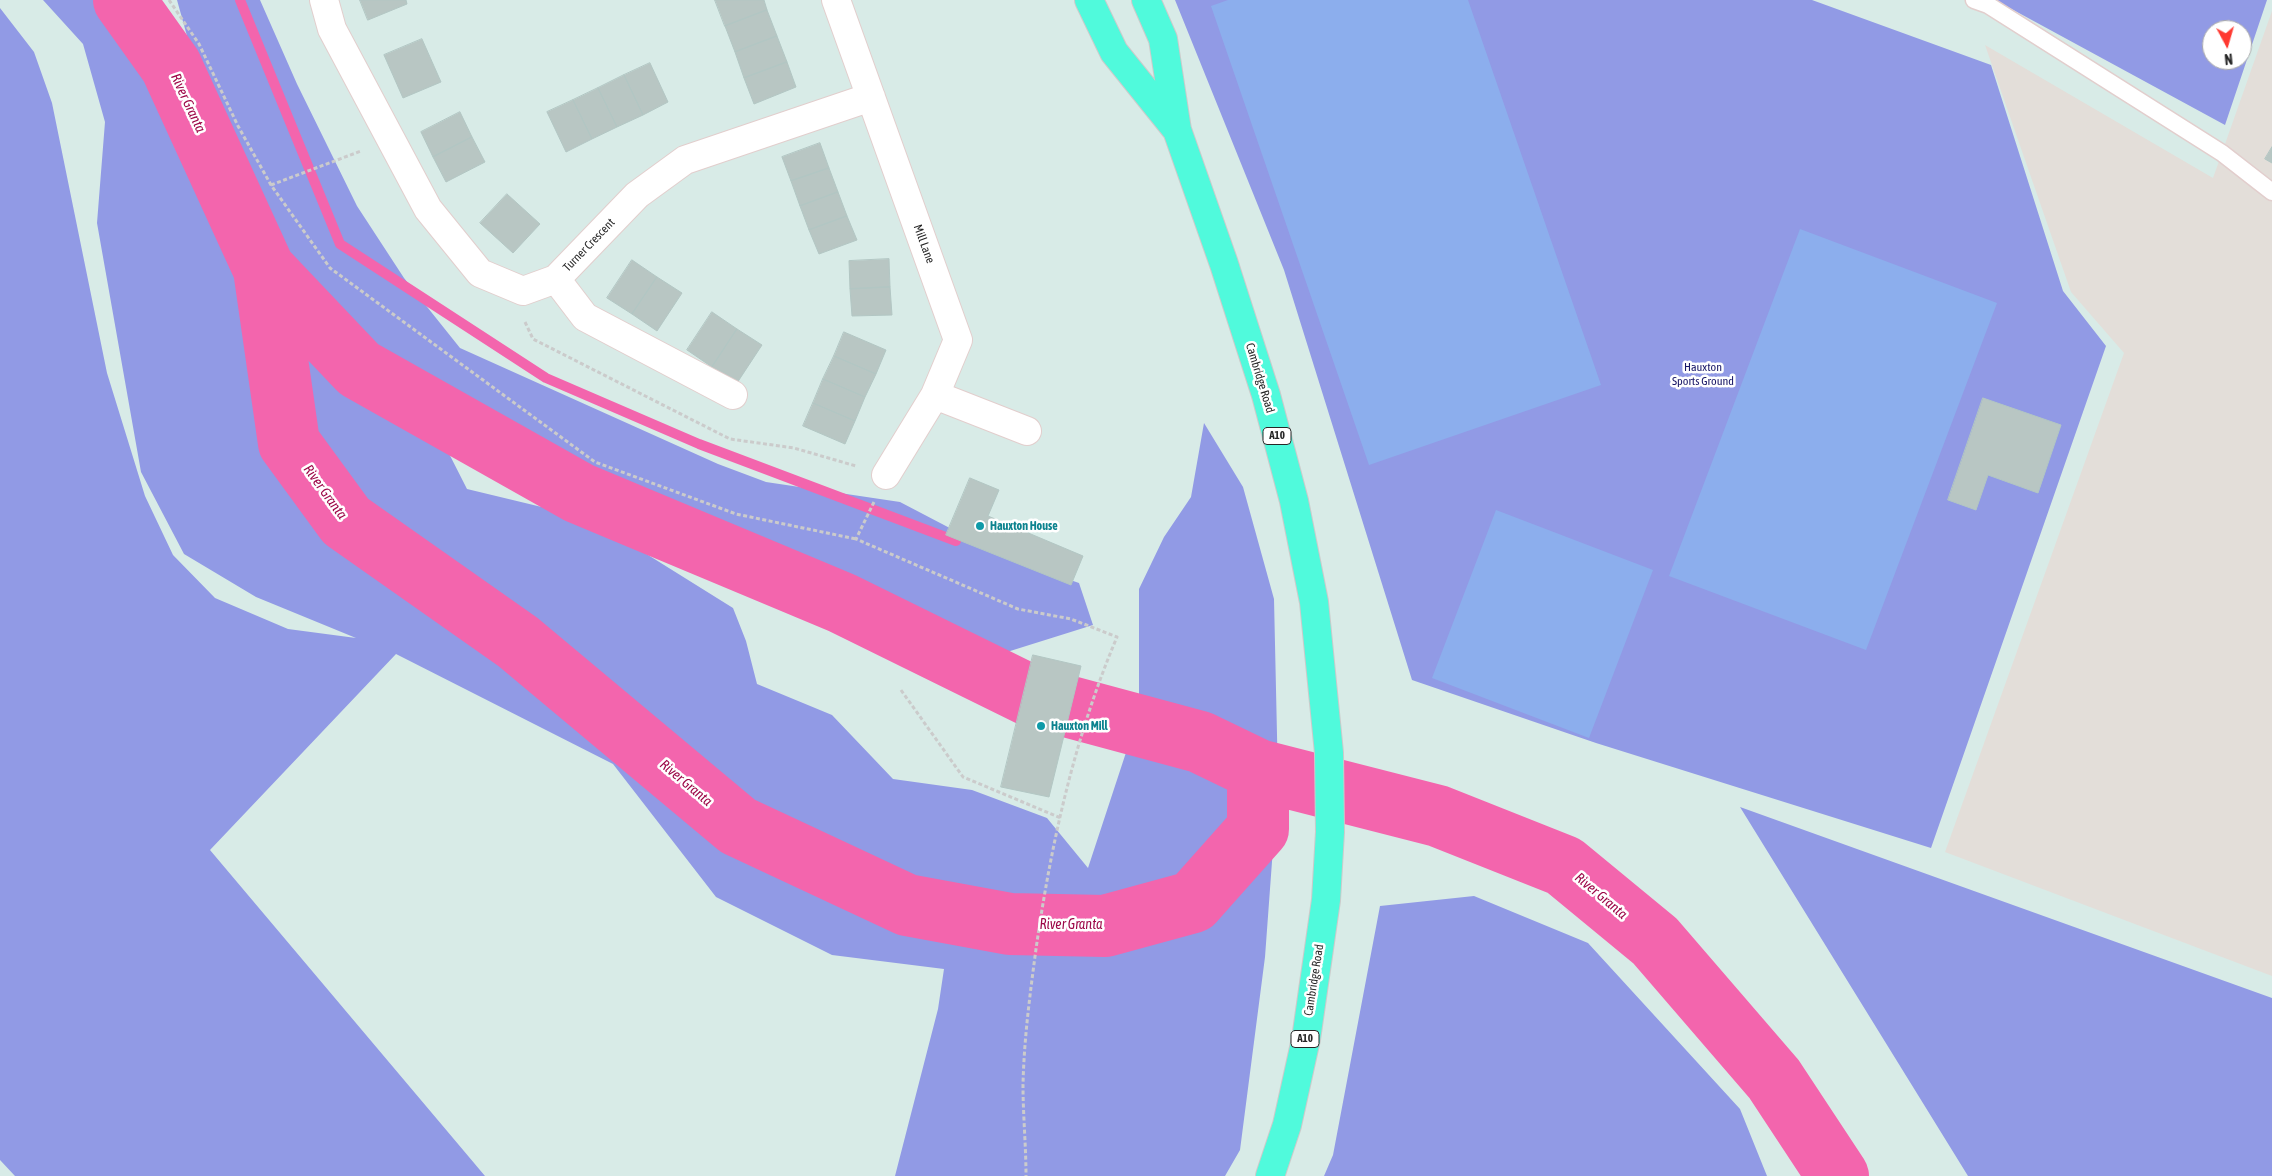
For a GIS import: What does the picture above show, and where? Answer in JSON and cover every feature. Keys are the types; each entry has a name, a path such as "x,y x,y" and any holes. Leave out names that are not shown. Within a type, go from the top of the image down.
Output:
{"highway":[{"name":"Cambridge Road","path":"1089,0 1114,52 1177,130"},
{"name":"Cambridge Road","path":"1146,0 1163,39 1177,130 1224,264 1266,395 1294,501 1314,602 1329,753 1330,832 1326,900 1306,1039 1287,1125 1270,1176"}],"street":[{"name":"Turner Crescent","path":"324,0 332,29 428,209 480,272 523,291 556,279 637,195 685,160 871,97"},
{"name":"Mill Lane","path":"836,0 958,340 935,395 886,475"},
{"path":"556,279 585,317 733,395"},
{"path":"935,395 1027,431"}],"lane":[{"path":"1974,0 1988,5 2222,153 2272,192"}],"path":[{"path":"169,0 199,44 234,117 271,185 330,268 595,462 736,514 856,538 1018,608 1071,619 1117,637 1099,681 1080,743 1046,880 1028,1010 1023,1085 1026,1176"},
{"path":"271,185 363,150"},
{"path":"856,538 866,519"},
{"path":"901,690 963,777 1061,818"}],"shaded area":[{"path":"1228,0 1468,0 1601,385 1369,465 1211,6"},
{"path":"2272,11 2272,976 1945,852 2124,353 2071,292 1985,45 2213,178"},
{"path":"1800,229 1997,303 1866,650 1669,576"},
{"path":"1496,510 1653,570 1589,738 1432,678"}],"green space":[{"path":"43,0 95,0 144,41 192,54 177,0 260,0 297,84 357,206 404,278 460,348 718,464 766,482 900,502 1009,559 1079,583 1093,625 1007,652 958,690 880,618 790,613 631,494 578,472 496,427 436,428 467,489 550,509 632,545 733,608 746,641 757,684 832,715 893,779 972,790 1047,818 1088,868 1139,713 1139,589 1164,537 1191,497 1204,423 1243,487 1274,599 1278,780 1265,957 1240,1150 1225,1176 895,1176 938,1009 944,969 832,955 716,897 613,764 396,654 210,850 485,1176 15,1176 0,1160 0,8 34,52 52,103 107,373 145,496 173,555 215,598 288,629 356,638 256,597 184,554 141,472 97,223 105,122 83,44"},
{"name":"Hauxton Sports Ground","path":"1175,0 1812,0 1991,65 2063,291 2106,346 1931,848 1596,743 1412,680 1284,270"},
{"path":"1995,0 2267,0 2252,45 2252,20 2202,20 2202,70 2243,70 2225,125"},
{"path":"1740,807 2272,998 2272,1176 1968,1176"},
{"path":"1474,896 1588,943 1740,1109 1767,1176 1324,1176 1333,1155 1380,906"}],"building":[{"path":"360,0 406,0 407,4 368,20"},
{"path":"715,0 764,0 767,10 725,26"},
{"path":"767,10 777,36 735,52 725,26"},
{"path":"777,36 787,62 744,78 735,52"},
{"path":"422,39 441,82 403,98 384,55"},
{"path":"787,62 796,87 754,104 744,78"},
{"path":"650,63 668,102 643,115 624,75"},
{"path":"624,75 643,115 617,127 598,88"},
{"path":"598,88 617,127 592,139 573,100"},
{"path":"573,100 592,139 566,152 547,112"},
{"path":"460,112 472,137 433,157 421,132"},
{"path":"472,137 485,162 446,182 433,157"},
{"path":"820,143 829,168 791,181 782,157"},
{"path":"2272,147 2272,163 2265,159"},
{"path":"829,168 838,192 800,206 791,181"},
{"path":"838,192 847,216 809,230 800,206"},
{"path":"507,194 540,224 513,253 480,223"},
{"path":"847,216 857,240 819,254 809,230"},
{"path":"889,259 890,287 850,289 849,261"},
{"path":"632,260 657,277 632,314 607,298"},
{"path":"657,277 682,293 657,331 632,314"},
{"path":"890,287 892,315 852,316 850,289"},
{"path":"712,312 737,329 712,367 687,350"},
{"path":"737,329 762,345 737,383 712,367"},
{"path":"844,332 886,350 876,374 834,356"},
{"path":"834,356 876,374 865,397 823,379"},
{"path":"823,379 865,397 855,421 813,403"},
{"path":"1983,398 2061,425 2038,493 1988,475 1976,510 1948,500"},
{"path":"813,403 855,421 845,444 803,426"},
{"name":"Hauxton House","path":"970,478 999,490 988,516 1083,556 1071,585 946,535"},
{"name":"Hauxton Mill","path":"1033,655 1081,666 1049,797 1001,787"}],"waterway":[{"name":"River Granta","path":"124,0 171,66 264,269 359,369 579,493 842,603 1033,697 1200,742 1258,770 1438,816 1564,866 1655,941 1774,1079 1838,1176"},
{"path":"240,0 340,244 546,378 699,444 956,541"},
{"name":"River Granta","path":"264,269 289,443 346,521 518,642 738,826 907,905 1010,924 1105,926 1193,902 1258,829 1258,770"}],"place":[{"name":"Hauxton House","path":"980,526"},
{"name":"Hauxton Mill","path":"1041,726"}]}
